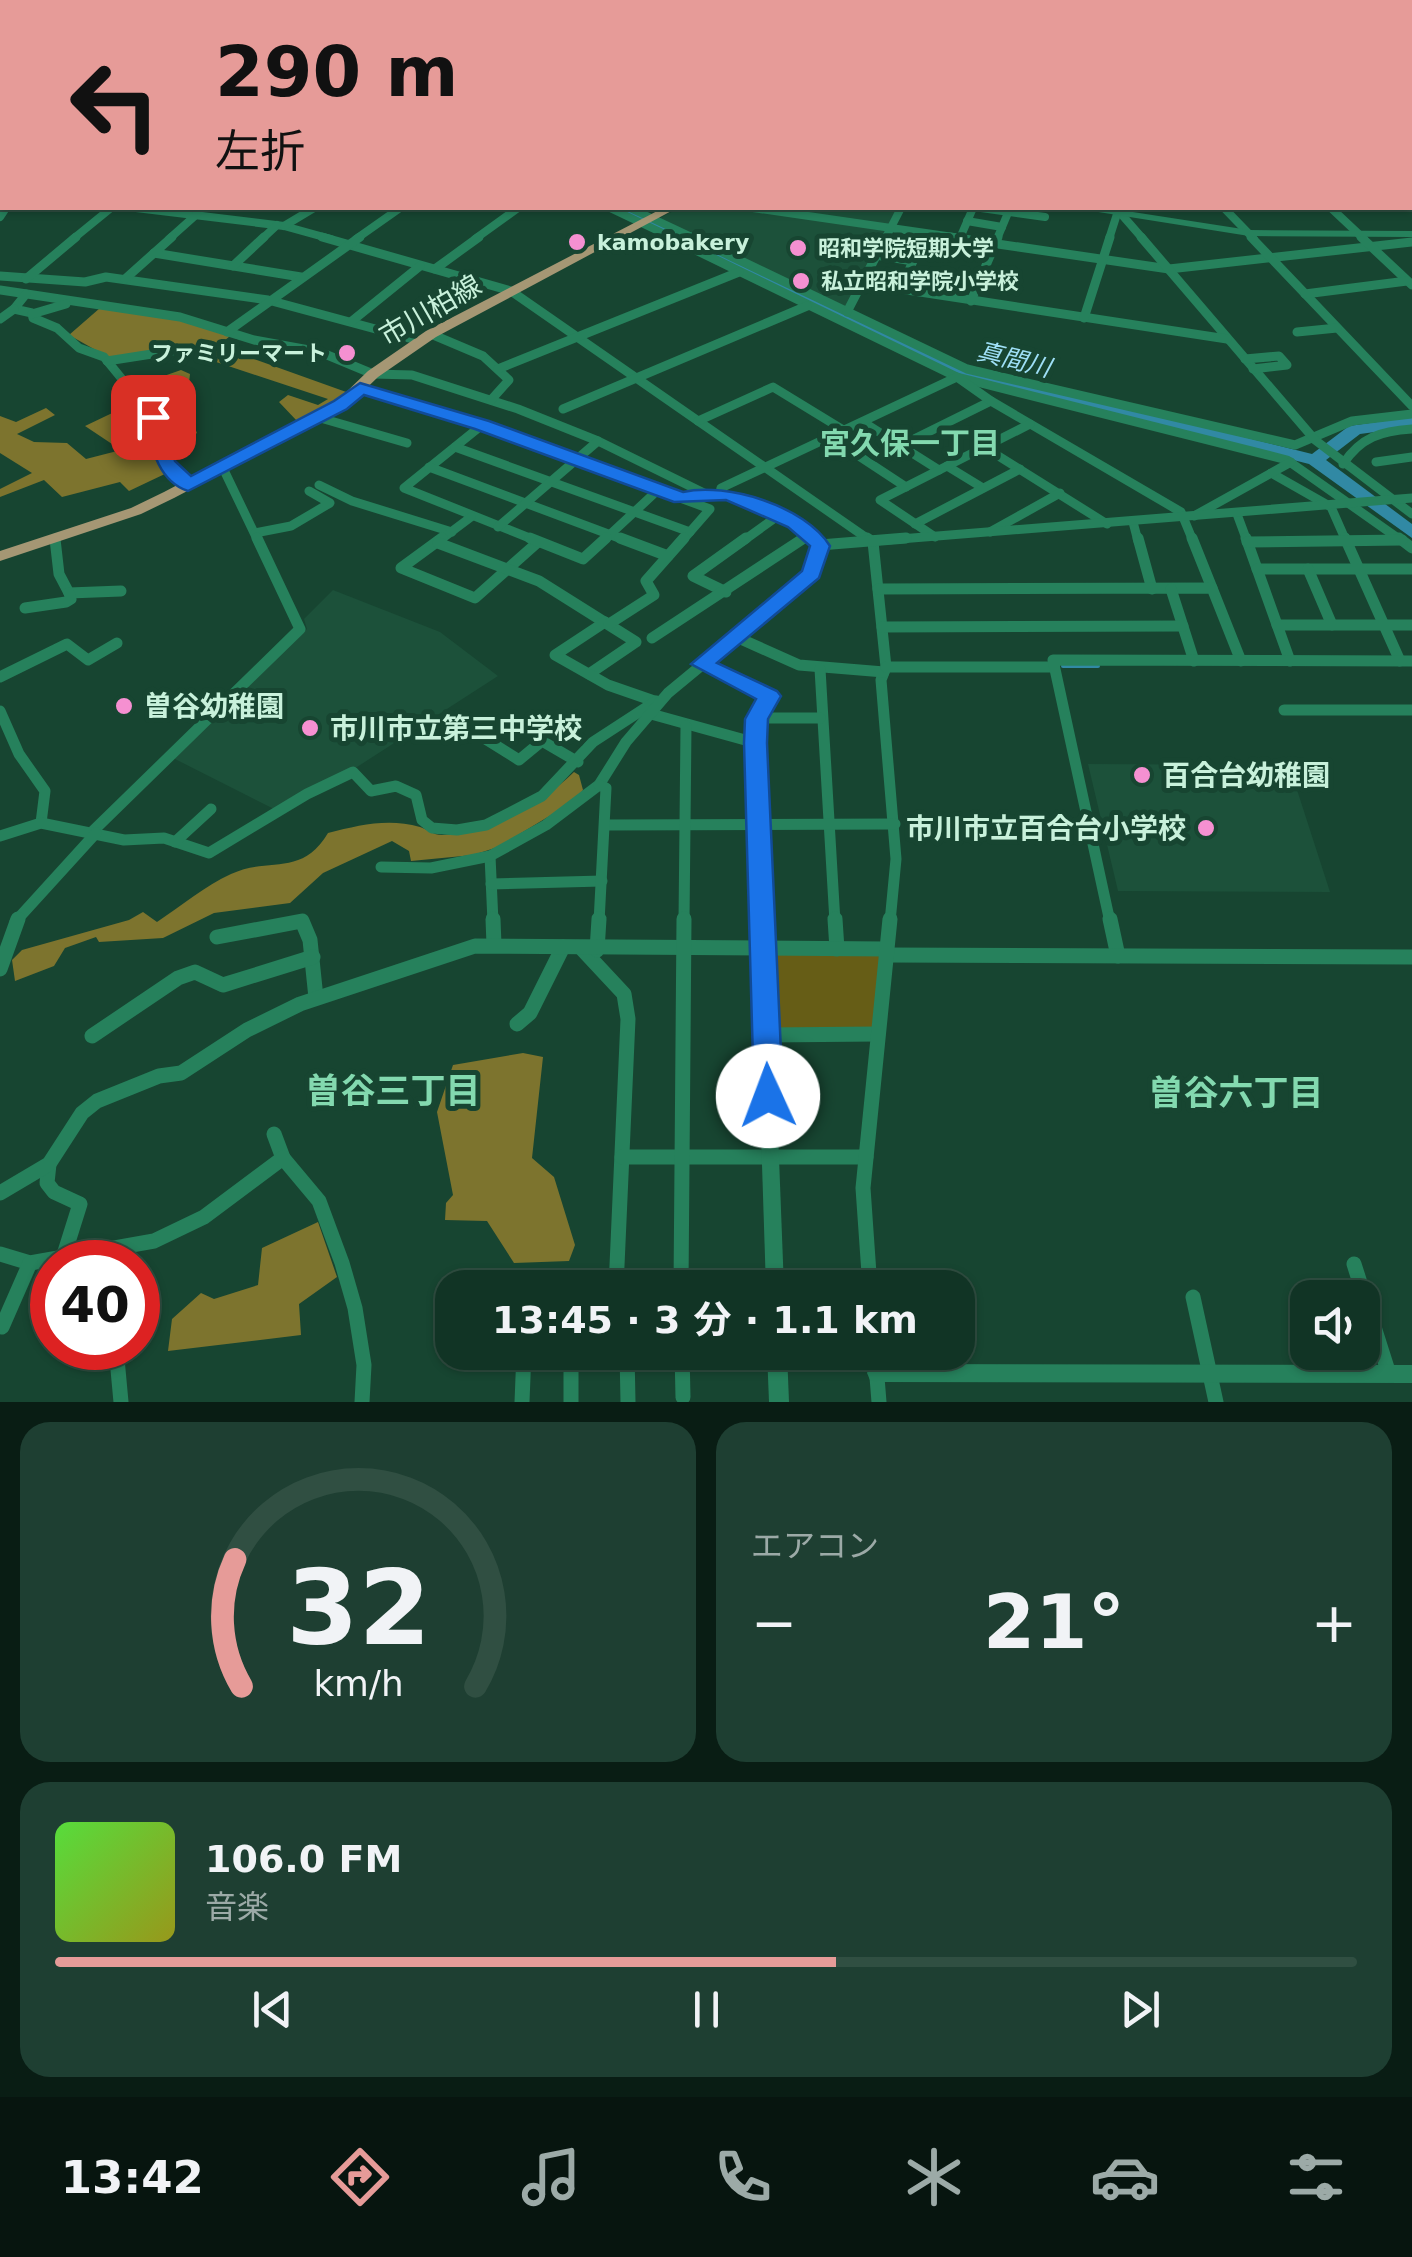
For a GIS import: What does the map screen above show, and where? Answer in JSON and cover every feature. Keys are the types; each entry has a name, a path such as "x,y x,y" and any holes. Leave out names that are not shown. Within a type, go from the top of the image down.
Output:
{"main road":[{"name":"市川柏線","path":"0,556 136,511 188,485 317,417 426,338 668,210"}],"street":[{"path":"5,291 109,210"},
{"path":"156,210 211,212 281,226 511,291 873,542 896,859 863,1188 869,1270"},
{"path":"233,266 281,226 309,210"},
{"path":"227,332 397,210"},
{"path":"434,270 515,210"},
{"path":"616,210 646,220 968,369 1296,444 1315,440 1352,421 1412,414"},
{"path":"633,210 740,272 957,377 1189,518 1241,661"},
{"path":"766,210 1168,269 1412,238"},
{"path":"847,312 900,210"},
{"path":"960,238 972,210"},
{"path":"971,300 1010,210 1046,218"},
{"path":"1226,210 1412,406"},
{"path":"1333,210 1410,283"},
{"path":"1119,212 1248,234 1412,238"},
{"path":"1084,318 1119,212"},
{"path":"1119,212 1315,440 1388,501 1411,513"},
{"path":"125,279 197,214"},
{"path":"967,221 1002,227"},
{"path":"154,253 302,277"},
{"path":"876,255 913,262 900,290"},
{"path":"352,321 420,266"},
{"path":"498,369 740,272"},
{"path":"0,276 86,282 106,277 125,279 268,300 426,338 482,356 498,369 509,380 490,400"},
{"path":"862,283 1227,339"},
{"path":"1305,294 1410,283"},
{"path":"5,291 180,317 227,332 320,352 372,374 412,375 598,441 704,493"},
{"path":"0,318 26,294"},
{"path":"32,314 70,301"},
{"path":"564,409 807,306"},
{"path":"14,308 57,328 79,348 107,361 153,417 166,462 188,485"},
{"path":"1199,336 1206,314"},
{"path":"1296,332 1337,328"},
{"path":"107,361 148,351 184,349"},
{"path":"1245,360 1279,356 1287,365 1254,369"},
{"path":"720,493 766,467 957,377 1290,462 1356,504 1407,544"},
{"path":"698,420 773,386 844,431"},
{"path":"360,388 482,425 710,509 646,581 654,594 555,656 656,706 686,726 756,743"},
{"path":"900,446 991,401"},
{"path":"317,417 407,444"},
{"path":"862,422 983,488"},
{"path":"935,537 880,500 1030,424"},
{"path":"482,425 404,488 583,559 659,490"},
{"path":"1341,463 1364,437 1412,429"},
{"path":"830,438 906,487"},
{"path":"498,526 598,441"},
{"path":"455,446 690,532"},
{"path":"984,447 1108,524"},
{"path":"1376,462 1412,457"},
{"path":"1189,518 1290,462"},
{"path":"0,968 4,942 16,922 94,832 232,691 280,652 300,629 222,466"},
{"path":"429,468 668,556"},
{"path":"915,524 1020,469"},
{"path":"1271,473 1331,507 1384,625 1406,661"},
{"path":"255,533 291,526 330,503 314,488 452,532"},
{"path":"682,498 720,493 779,515 810,534 820,546"},
{"path":"990,533 1060,493"},
{"path":"820,546 1412,498"},
{"path":"1237,514 1290,661"},
{"path":"726,592 693,576 779,515"},
{"path":"471,517 402,568 475,598 538,542"},
{"path":"1133,522 1152,588"},
{"path":"652,638 810,534"},
{"path":"25,608 71,599 60,574 55,540"},
{"path":"1247,542 1407,544"},
{"path":"438,543 539,582 636,642 589,674"},
{"path":"381,867 432,868 490,856 546,825 599,785 626,742 656,706 734,636 812,574 820,546"},
{"path":"1257,568 1411,570"},
{"path":"1308,568 1332,624"},
{"path":"878,589 1212,588"},
{"path":"1171,589 1194,661"},
{"path":"70,592 121,591"},
{"path":"1277,624 1412,625"},
{"path":"882,627 1183,626"},
{"path":"734,636 775,656 820,669 1054,667"},
{"path":"0,677 67,644 88,660 117,642"},
{"path":"1118,956 1053,660 1406,661"},
{"path":"702,664 769,696 758,718 756,743 774,1270"},
{"path":"820,669 836,949"},
{"path":"0,836 41,823 124,840 158,837 205,852 218,850 276,812 354,772 370,791 396,786 416,795 422,820 432,828 473,828 532,802 578,762 593,742 656,706"},
{"path":"1284,710 1412,710"},
{"path":"0,711 18,753 42,782 48,797 41,823"},
{"path":"758,718 820,718"},
{"path":"681,1270 686,726"},
{"path":"484,738 519,760 542,742 578,762"},
{"path":"599,785 606,788 602,881 590,949 624,994 628,1020 617,1270"},
{"path":"175,842 210,809"},
{"path":"604,825 895,824"},
{"path":"490,856 494,945"},
{"path":"491,884 602,881"},
{"path":"217,937 302,920 314,947 310,976 316,998"},
{"path":"0,1193 49,1164 82,1113 97,1101 159,1076 182,1072 268,1019 316,998 474,946 1412,957"},
{"path":"517,1024 530,1014 563,948"},
{"path":"92,1036 178,978 195,972 223,985 312,957"},
{"path":"766,1035 878,1034"},
{"path":"274,1134 284,1158 319,1201 342,1263 355,1308 364,1365 362,1402"},
{"path":"622,1157 866,1157"},
{"path":"156,1240 204,1218 284,1158"},
{"path":"49,1164 47,1183 54,1192 80,1204 69,1240"},
{"path":"0,1254 30,1263 2,1327"},
{"path":"975,1366 1405,1378 1354,1264"},
{"path":"1193,1297 1216,1402"},
{"path":"118,1370 121,1402"},
{"path":"522,1402 523,1370"},
{"path":"571,1370 571,1402"},
{"path":"627,1370 628,1402"},
{"path":"683,1370 684,1397"},
{"path":"778,1370 779,1402"},
{"path":"877,1370 879,1402"}],"shaded area":[{"name":"昭和学院短期大学","path":"675,210 758,210 887,229 845,309 658,219"},
{"path":"777,210 897,210 888,225"},
{"path":"100,308 172,317 230,336 218,346 349,393 297,421 279,402 288,395 318,405 328,399 174,348 108,357 69,335"},
{"path":"181,370 190,374 189,383 179,391 197,433 160,460 169,472 129,491 120,482 62,497 44,480 0,497 0,489 32,473 0,453 0,416 16,422 46,408 55,415 17,434 34,442 67,443 86,459 121,450 85,426 129,405 121,391"},
{"name":"市川市立第三中学校","path":"333,590 440,632 498,676 357,767 274,809 173,758 230,698 307,629 304,619"},
{"name":"市川市立百合台小学校","path":"1088,764 1289,765 1330,892 1118,891"},
{"path":"574,772 579,775 583,790 576,800 498,847 473,855 411,861 409,851 392,841 323,873 290,903 214,913 163,938 99,942 96,937 65,948 54,966 15,981 12,960 22,950 129,920 143,912 157,922 231,874 307,856 328,833 385,823 408,824 442,835 478,829 530,806"},
{"path":"763,949 886,949 878,1034 767,1035"},
{"path":"523,1053 543,1057 532,1158 554,1177 575,1245 569,1261 514,1263 487,1221 445,1220 446,1203 453,1195 437,1112 453,1065"},
{"path":"318,1222 337,1277 299,1304 301,1335 168,1351 172,1319 201,1293 214,1299 258,1285 262,1248"}],"waterway":[{"name":"真間川","path":"626,210 952,369 1315,460"},
{"name":"真間川","path":"1315,460 1355,430 1412,422"},
{"path":"1315,460 1412,533"},
{"path":"1063,666 1098,666"}],"place":[{"name":"kamobakery","path":"577,242"},
{"name":"昭和学院短期大学","path":"798,248"},
{"name":"私立昭和学院小学校","path":"801,281"},
{"name":"ファミリーマート","path":"347,353"},
{"name":"曽谷幼稚園","path":"124,706"},
{"name":"市川市立第三中学校","path":"310,728"},
{"name":"百合台幼稚園","path":"1142,775"},
{"name":"市川市立百合台小学校","path":"1206,828"}],"district":[{"name":"宮久保一丁目","path":"910,444"},
{"name":"曽谷三丁目","path":"393,1091"},
{"name":"曽谷六丁目","path":"1236,1093"}],"route":[{"path":"153,417 162,436 160,445 166,462 188,485 340,405 360,388 482,425 682,498 720,493 752,502 795,523 816,540 820,546 812,574 702,664 769,696 757,719 756,743 768,1096"}]}
